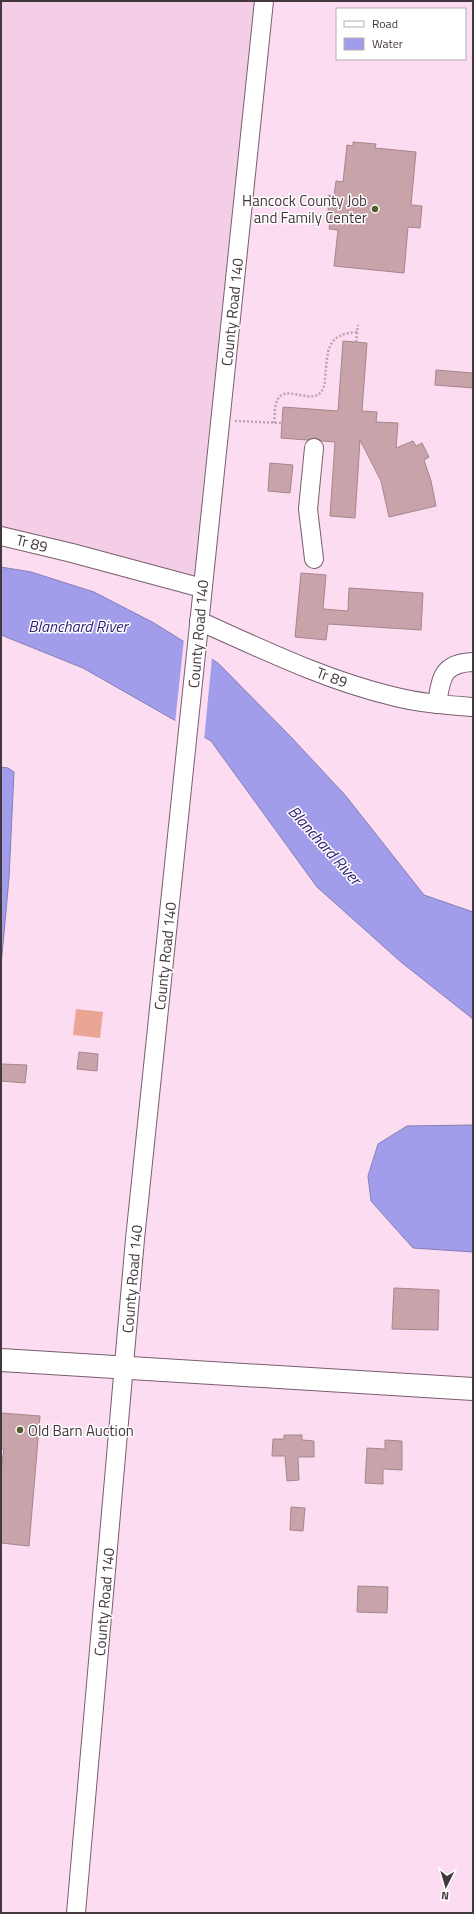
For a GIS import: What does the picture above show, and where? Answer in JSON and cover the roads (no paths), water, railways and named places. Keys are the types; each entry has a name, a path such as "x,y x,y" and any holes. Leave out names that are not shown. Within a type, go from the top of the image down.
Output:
{"main road":[{"path":"1,1360 473,1388"}],"street":[{"name":"County Road 140","path":"76,1913 135,1239 264,1"},
{"path":"314,448 308,509 314,559"},
{"name":"Tr 89","path":"1,536 72,553 202,588"},
{"name":"Tr 89","path":"198,629 343,682 391,696 437,704 473,707"},
{"path":"437,704 441,679 447,671 456,663 473,662"}],"water":[{"name":"Blanchard River","path":"1,567 31,572 94,592 154,623 218,663 290,736 345,795 424,895 473,912 473,1019 401,962 317,887 211,741 83,668 1,635"},
{"path":"1,767 8,768 14,772 9,878 1,966"},
{"path":"473,1125 473,1252 413,1248 371,1201 368,1176 378,1144 407,1126"}],"place":[{"name":"Hancock County Job and Family Center","path":"375,209"},
{"name":"Old Barn Auction","path":"20,1430"}]}
